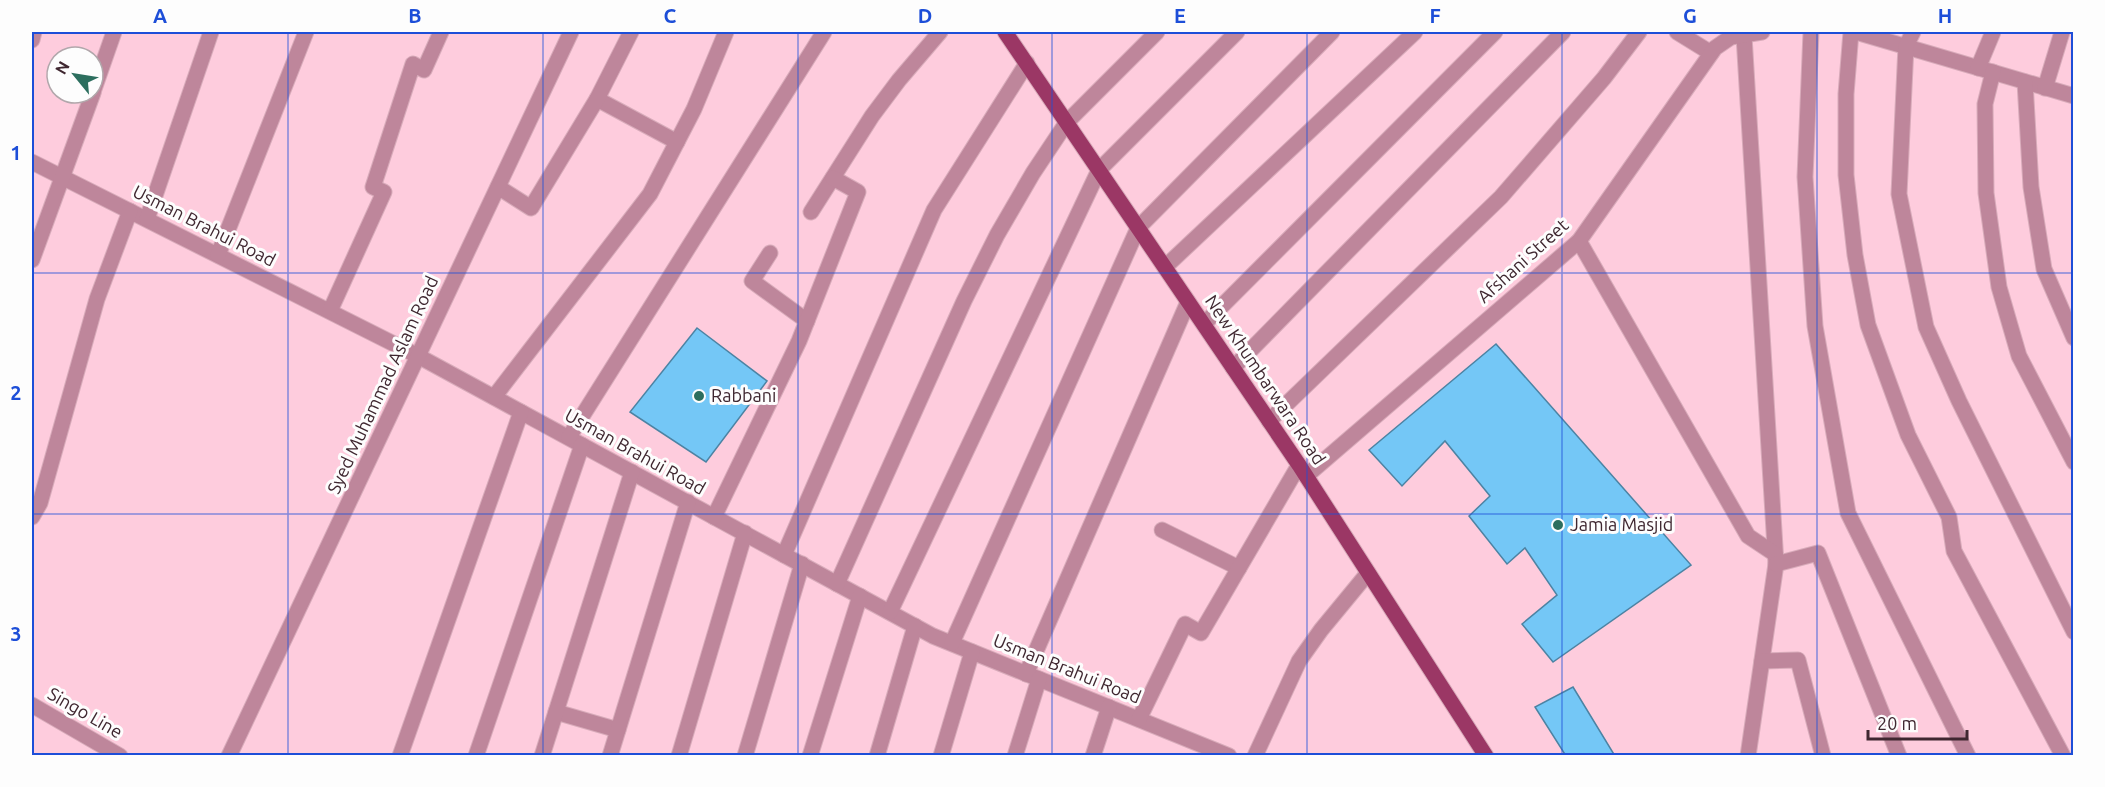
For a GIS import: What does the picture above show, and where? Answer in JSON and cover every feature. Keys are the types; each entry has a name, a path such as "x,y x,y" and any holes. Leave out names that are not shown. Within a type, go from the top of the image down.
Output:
{"main road":[{"name":"New Khumbarwara Road","path":"1006,32 1303,471 1486,756"}],"street":[{"path":"32,40 34,32"},
{"path":"105,58 114,32"},
{"path":"147,219 211,32"},
{"path":"218,255 306,32"},
{"path":"330,311 384,192 373,187 413,64 424,70 441,32"},
{"path":"498,187 531,208 597,99 631,32"},
{"path":"494,397 650,194 694,109 726,32"},
{"path":"476,756 576,441 824,32"},
{"path":"811,212 872,116 940,32"},
{"path":"837,584 964,301 997,235 1033,173 1067,122 1157,32"},
{"path":"890,612 1099,171 1237,32"},
{"path":"952,643 1138,228 1332,32"},
{"path":"1165,267 1414,32"},
{"path":"1204,324 1495,32"},
{"path":"1233,368 1563,32"},
{"path":"1269,421 1501,197 1604,78 1639,32"},
{"path":"1677,32 1711,53"},
{"name":"Afshani Street","path":"1138,719 1185,624 1201,633 1239,568 1303,471 1579,241 1711,53 1735,35 1762,32"},
{"path":"1811,32 1805,177 1815,326 1848,513 1968,756"},
{"path":"1851,32 1846,94 1846,175 1855,255 1868,325 1908,435 1949,517 1954,552 2063,756"},
{"path":"1856,32 2073,96"},
{"path":"1912,32 1906,46 1899,194 1926,327 1959,401 2073,633"},
{"path":"1993,32 1985,70 1986,193 1999,287 2019,356 2073,462"},
{"path":"2045,88 2062,32"},
{"name":"Syed Muhammad Aslam Road","path":"229,756 569,34"},
{"path":"1735,35 1775,559 1748,756"},
{"path":"784,555 934,210 1027,63"},
{"path":"2025,82 2031,187 2044,269 2073,338"},
{"path":"597,99 677,142"},
{"path":"32,260 89,105"},
{"name":"Usman Brahui Road","path":"32,162 418,356 933,636 1229,756"},
{"path":"714,517 799,341 858,192 833,178"},
{"path":"32,517 40,503 98,299 130,211"},
{"path":"1579,241 1748,536 1775,559 1818,554 1899,756"},
{"path":"770,253 752,281 807,321"},
{"path":"1015,756 1033,676 1188,302"},
{"path":"400,756 521,412"},
{"path":"542,756 632,472"},
{"path":"610,756 688,502"},
{"path":"1162,530 1239,568"},
{"path":"679,756 745,533"},
{"path":"745,756 802,564"},
{"path":"1255,756 1299,661 1321,630 1368,573"},
{"path":"810,756 860,596"},
{"path":"877,756 915,626"},
{"path":"941,756 972,652"},
{"path":"1762,661 1798,660 1822,756"},
{"name":"Singo Line","path":"32,705 120,756"},
{"path":"1093,756 1109,707"},
{"path":"556,712 618,730"},
{"path":"1185,756 1189,740"}],"building":[{"name":"Rabbani","path":"697,328 767,381 706,462 630,412"},
{"path":"1496,344 1691,565 1553,662 1522,624 1557,595 1525,548 1507,564 1469,516 1490,496 1445,441 1402,486 1369,450"},
{"path":"1573,687 1615,756 1566,756 1535,707"}],"place":[{"name":"Rabbani","path":"699,396"},
{"name":"Jamia Masjid","path":"1558,525"}]}
